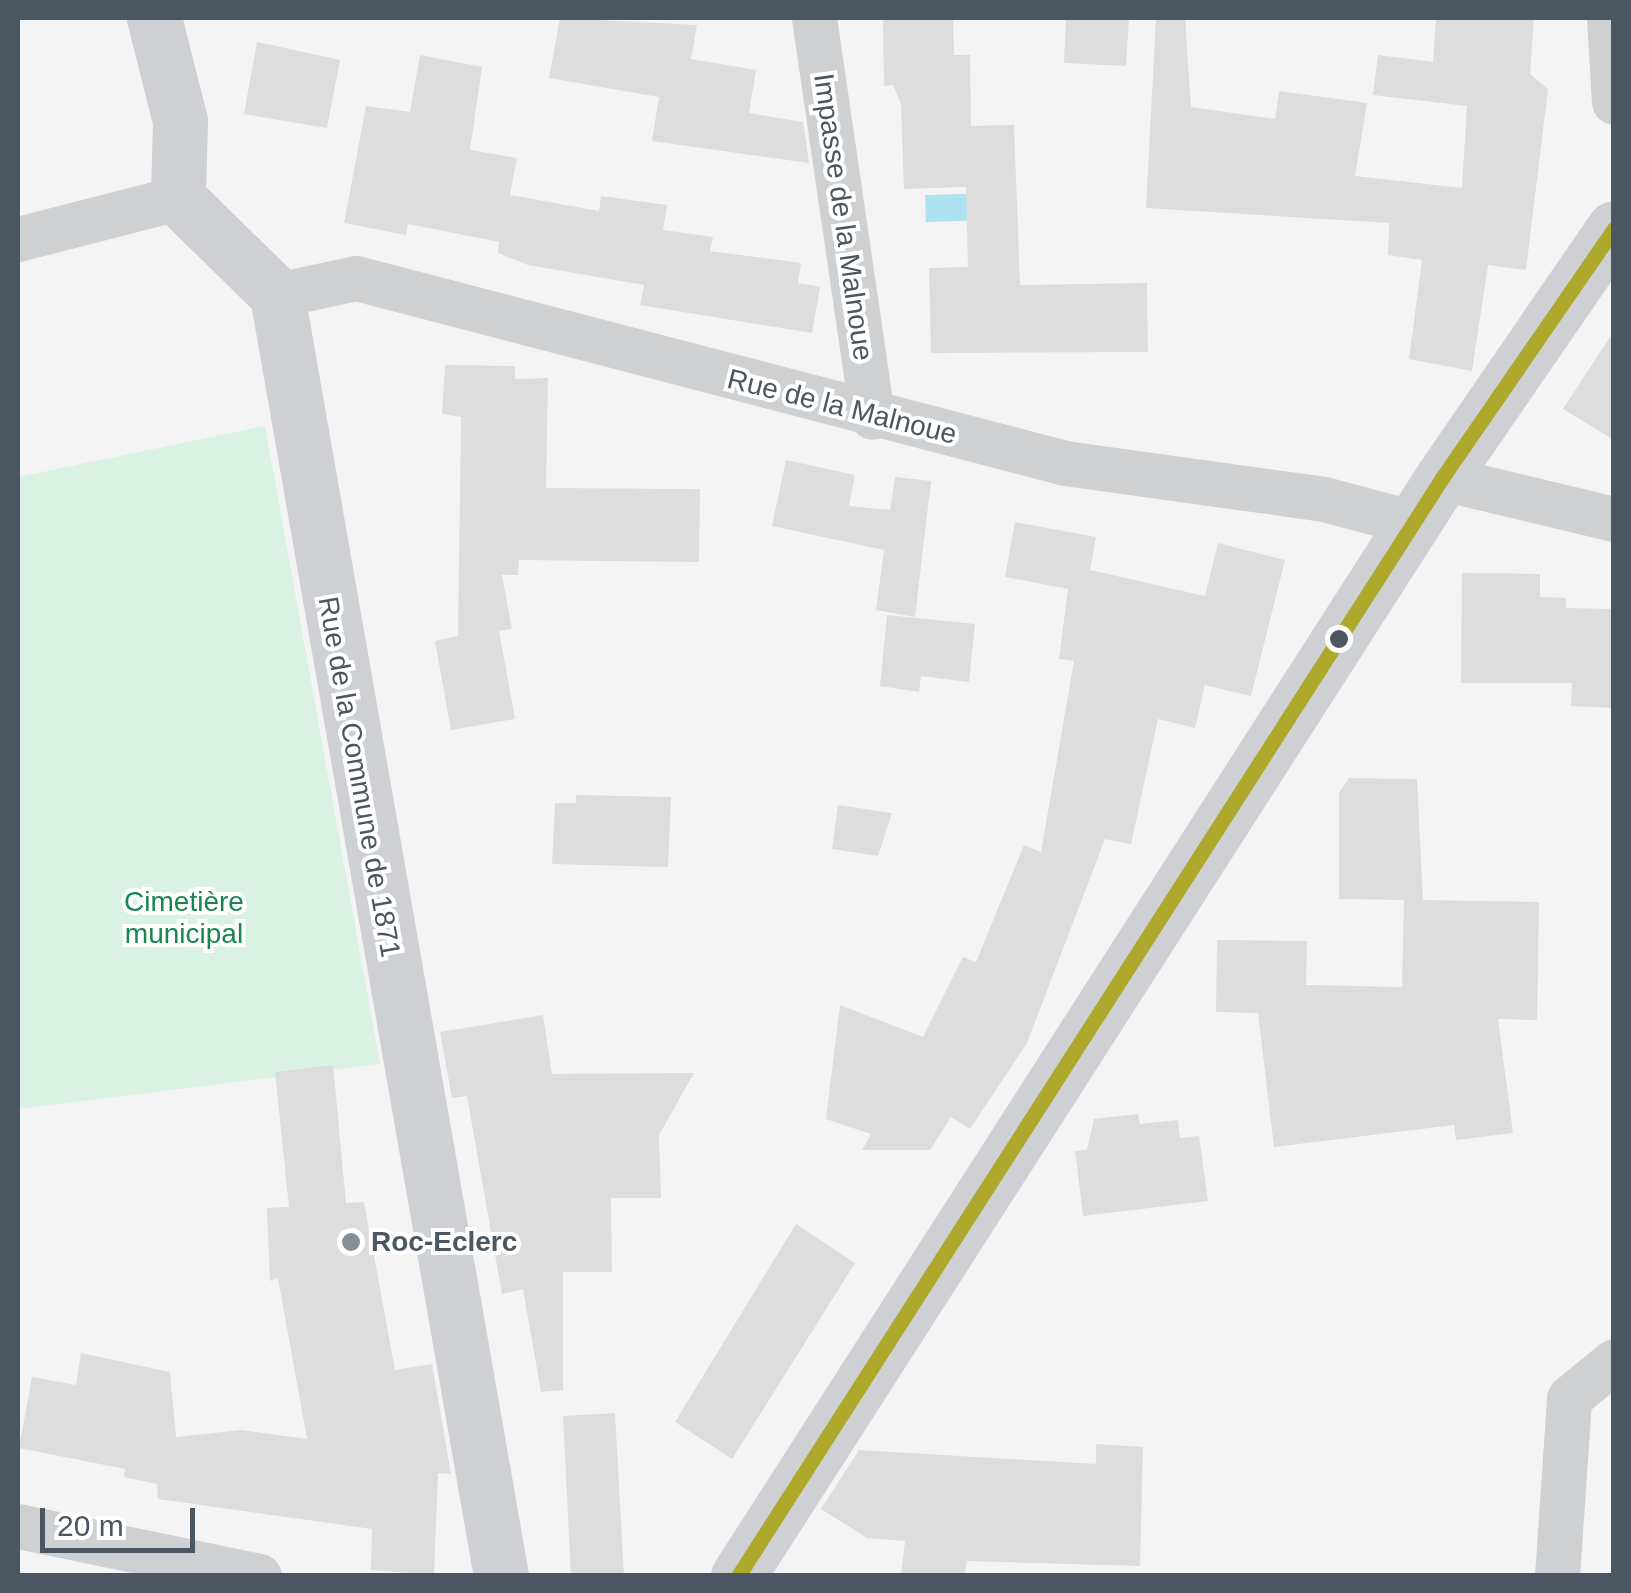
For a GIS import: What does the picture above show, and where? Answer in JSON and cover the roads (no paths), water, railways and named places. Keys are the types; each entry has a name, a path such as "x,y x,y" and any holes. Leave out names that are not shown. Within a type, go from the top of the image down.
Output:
{"street":[{"path":"154,18 180,121 178,198 277,295"},
{"name":"Impasse de la Malnoue","path":"814,18 872,417"},
{"path":"1610,18 1614,102"},
{"path":"18,238 178,198"},
{"path":"738,1576 1442,478 1614,228"},
{"name":"Rue de la Malnoue","path":"277,295 356,278 872,417 1066,463 1324,499 1414,524"},
{"name":"Rue de la Commune de 1871","path":"277,295 501,1576"},
{"path":"1442,478 1614,519"},
{"path":"1557,1576 1569,1398 1614,1360"},
{"path":"18,1526 259,1576"}],"water":[{"path":"995,193 995,220 926,222 925,195"}],"place":[{"name":"Roc-Eclerc","path":"351,1242"}],"park label":[{"name":"Cimetière municipal","path":"184,918"}]}
